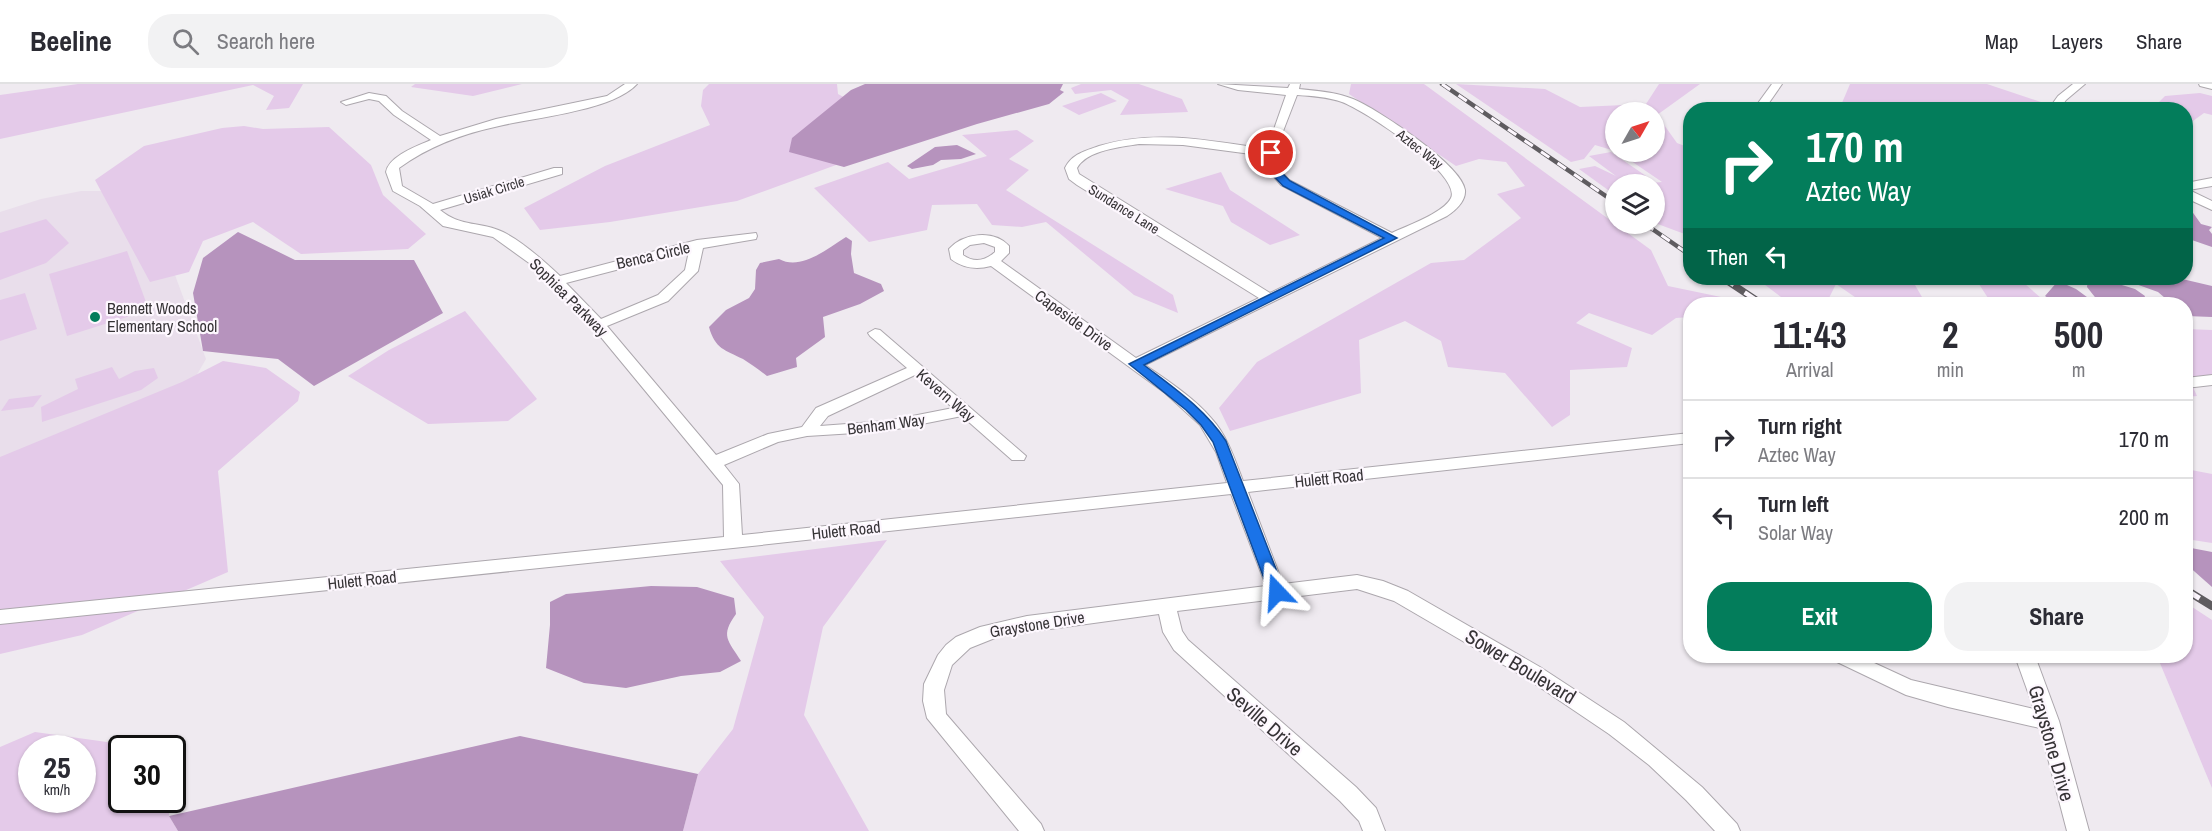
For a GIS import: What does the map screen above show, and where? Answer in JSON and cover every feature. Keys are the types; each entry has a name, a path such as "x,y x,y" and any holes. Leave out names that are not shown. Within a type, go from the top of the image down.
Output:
{"street":[{"name":"Sophiea Parkway","path":"632,84 611,98 486,126 439,140 402,159 392,172 397,188 431,209 448,223 497,234 541,265 598,325 731,484 733,542"},
{"name":"Aztec Way","path":"1135,364 1443,213 1452,206 1458,192 1453,177 1364,107 1335,97 1294,88 1223,84"},
{"path":"1764,102 1777,84"},
{"path":"2059,102 2080,84"},
{"path":"2204,84 2212,86"},
{"path":"1294,88 1271,153 1273,170 1287,183 1392,238"},
{"path":"346,102 369,96 382,98 398,113 439,140"},
{"name":"Sundance Lane","path":"1269,298 1081,182 1073,176 1071,168 1080,158 1116,144 1141,139 1271,153"},
{"name":"Usiak Circle","path":"431,209 558,171"},
{"path":"2193,186 2212,182"},
{"path":"2193,196 2212,206"},
{"name":"Benca Circle","path":"557,281 618,262 697,244 751,236"},
{"path":"598,325 663,298 691,271 697,244"},
{"name":"Capeside Drive","path":"992,261 1170,390 1206,422 1219,441 1239,488 1277,592"},
{"name":"Kevern Way","path":"875,333 1018,456"},
{"name":"Benham Way","path":"807,431 822,412 917,369"},
{"path":"2193,382 2212,380"},
{"name":"Benham Way","path":"713,463 774,438 807,431 831,431 926,420 965,410"},
{"name":"Hulett Road","path":"0,617 733,542 1683,439"},
{"name":"Sower Boulevard","path":"1277,592 1357,582 1376,585 1401,596 1567,691 1602,716 1661,762 1729,831"},
{"name":"Graystone Drive","path":"1033,831 937,718 931,702 935,681 944,659 958,644 974,635 995,629 1277,592"},
{"name":"Seville Drive","path":"1166,605 1173,632 1181,645 1348,794 1368,816 1374,831"},
{"path":"1856,663 1906,687 1948,699 2049,721"},
{"name":"Graystone Drive","path":"2028,663 2049,721 2078,831"}],"shaded area":[{"path":"78,84 303,84 289,108 266,110 274,96 253,85 0,139 0,95"},
{"path":"415,84 522,84 473,96 411,87"},
{"path":"709,84 837,84 838,94 869,111 847,161 737,201 610,222 540,230 524,208 605,166 710,125 701,106 703,90"},
{"path":"865,84 1063,84 1060,90 1064,92 1049,104 977,124 844,167 789,152 792,138 851,90"},
{"path":"1081,84 1139,84 1182,99 1188,112 1120,115 1129,100 1111,90 1075,94 1071,88"},
{"path":"1351,84 1424,84 1605,216 1605,234 1629,234 1651,250 1668,286 1721,297 1683,297 1683,318 1676,318 1652,335 1589,313 1576,323 1632,348 1627,367 1570,370 1570,415 1552,427 1505,373 1448,367 1441,341 1405,321 1359,340 1361,393 1230,431 1219,408 1257,362 1431,263 1464,260 1521,218 1497,194 1525,186 1506,162 1479,159 1456,166 1349,94"},
{"path":"1456,84 1545,89 1580,107 1605,106 1605,148 1595,145 1584,159 1571,162"},
{"path":"1659,84 1700,84 1665,109 1665,102 1647,102"},
{"path":"1850,84 1987,84 2041,102 1842,102"},
{"path":"1101,93 1117,101 1079,115 1062,106"},
{"path":"2200,93 2212,96 2212,115 2204,113 2193,121 2193,102 2159,102 2165,96"},
{"path":"244,126 263,129 329,127 371,165 383,195 426,234 408,249 301,254 253,222 203,241 189,272 150,282 95,180 144,146 222,128"},
{"path":"1665,126 1677,143 1683,145 1683,233 1665,227 1665,174 1650,174 1633,162 1665,162"},
{"path":"1017,130 1034,141 1009,159 1029,170 1006,190 1173,295 1178,313 1134,295 1046,222 1022,227 992,225 977,204 932,205 927,230 869,242 814,188 888,162 909,179 987,156 962,135"},
{"path":"957,145 976,154 961,159 941,160 933,165 912,169 907,166 935,147"},
{"path":"1605,153 1605,162 1626,162 1643,174 1613,174 1589,156"},
{"path":"1595,166 1612,174 1605,174 1605,188 1579,169"},
{"path":"1221,172 1230,190 1300,235 1270,245 1231,222 1223,206 1165,189"},
{"name":"Bennett Woods Elementary School","path":"81,191 110,191 175,275 206,359 195,378 0,466 0,212 41,199"},
{"path":"2193,213 2201,224 2212,227 2209,230 2212,234 2212,247 2193,240"},
{"path":"46,219 69,243 46,263 0,280 0,233"},
{"path":"238,232 295,260 414,260 443,313 314,386 278,359 203,351 193,293 203,258"},
{"path":"846,237 852,241 851,254 854,273 881,284 884,291 860,304 823,317 825,337 796,358 797,367 767,376 743,359 726,351 714,340 709,327 726,310 749,298 755,289 756,270 760,263 779,259 787,262 805,260"},
{"path":"127,251 149,310 67,336 49,274"},
{"path":"2193,282 2212,286 2212,317 2193,316 2193,297 2164,297 2158,292 2138,285 2193,285"},
{"path":"1765,285 1836,285 1830,297 1781,297"},
{"path":"1837,285 1915,285 1922,297 1855,297"},
{"path":"1980,285 2026,285 2040,297 1987,297"},
{"path":"2055,285 2067,285 2087,297 2045,296"},
{"path":"2087,285 2122,285 2135,289 2145,296 2095,297"},
{"path":"25,293 37,329 0,341 0,300"},
{"path":"465,311 537,399 508,421 428,424 348,376 389,350"},
{"path":"2193,329 2212,330 2212,385 2193,377"},
{"path":"223,361 266,368 300,392 298,401 218,471 228,572 82,635 0,654 0,457 182,382"},
{"path":"112,367 119,379 135,371 154,368 158,378 141,390 42,422 41,407 78,389 75,379"},
{"path":"42,395 33,407 1,411 9,399"},
{"path":"2193,470 2212,474 2212,543 2193,540"},
{"path":"887,540 823,627 804,715 869,831 683,831 698,774 733,729 764,617 720,561"},
{"path":"2193,548 2212,552 2212,587 2193,570"},
{"path":"651,586 697,587 734,598 736,614 727,633 732,648 741,661 720,672 681,676 626,688 584,683 546,668 550,602 566,594"},
{"path":"2193,608 2212,620 2212,788 2160,663 2193,663"},
{"path":"35,732 57,735 28,735"},
{"path":"520,736 698,774 683,831 178,831 169,816"},
{"path":"18,739 18,813 96,813 96,740 108,742 108,813 169,813 178,831 0,831 0,747"}],"railway":[{"path":"1442,84 1605,195"},
{"path":"1660,234 1683,250"},
{"path":"1734,285 1752,297"},
{"path":"2193,594 2212,606"}],"place":[{"name":"Bennett Woods Elementary School","path":"95,317"}],"route":[{"path":"1271,153 1273,170 1294,188 1392,238 1135,364 1191,407 1206,422 1219,441 1239,488 1277,592"}]}
